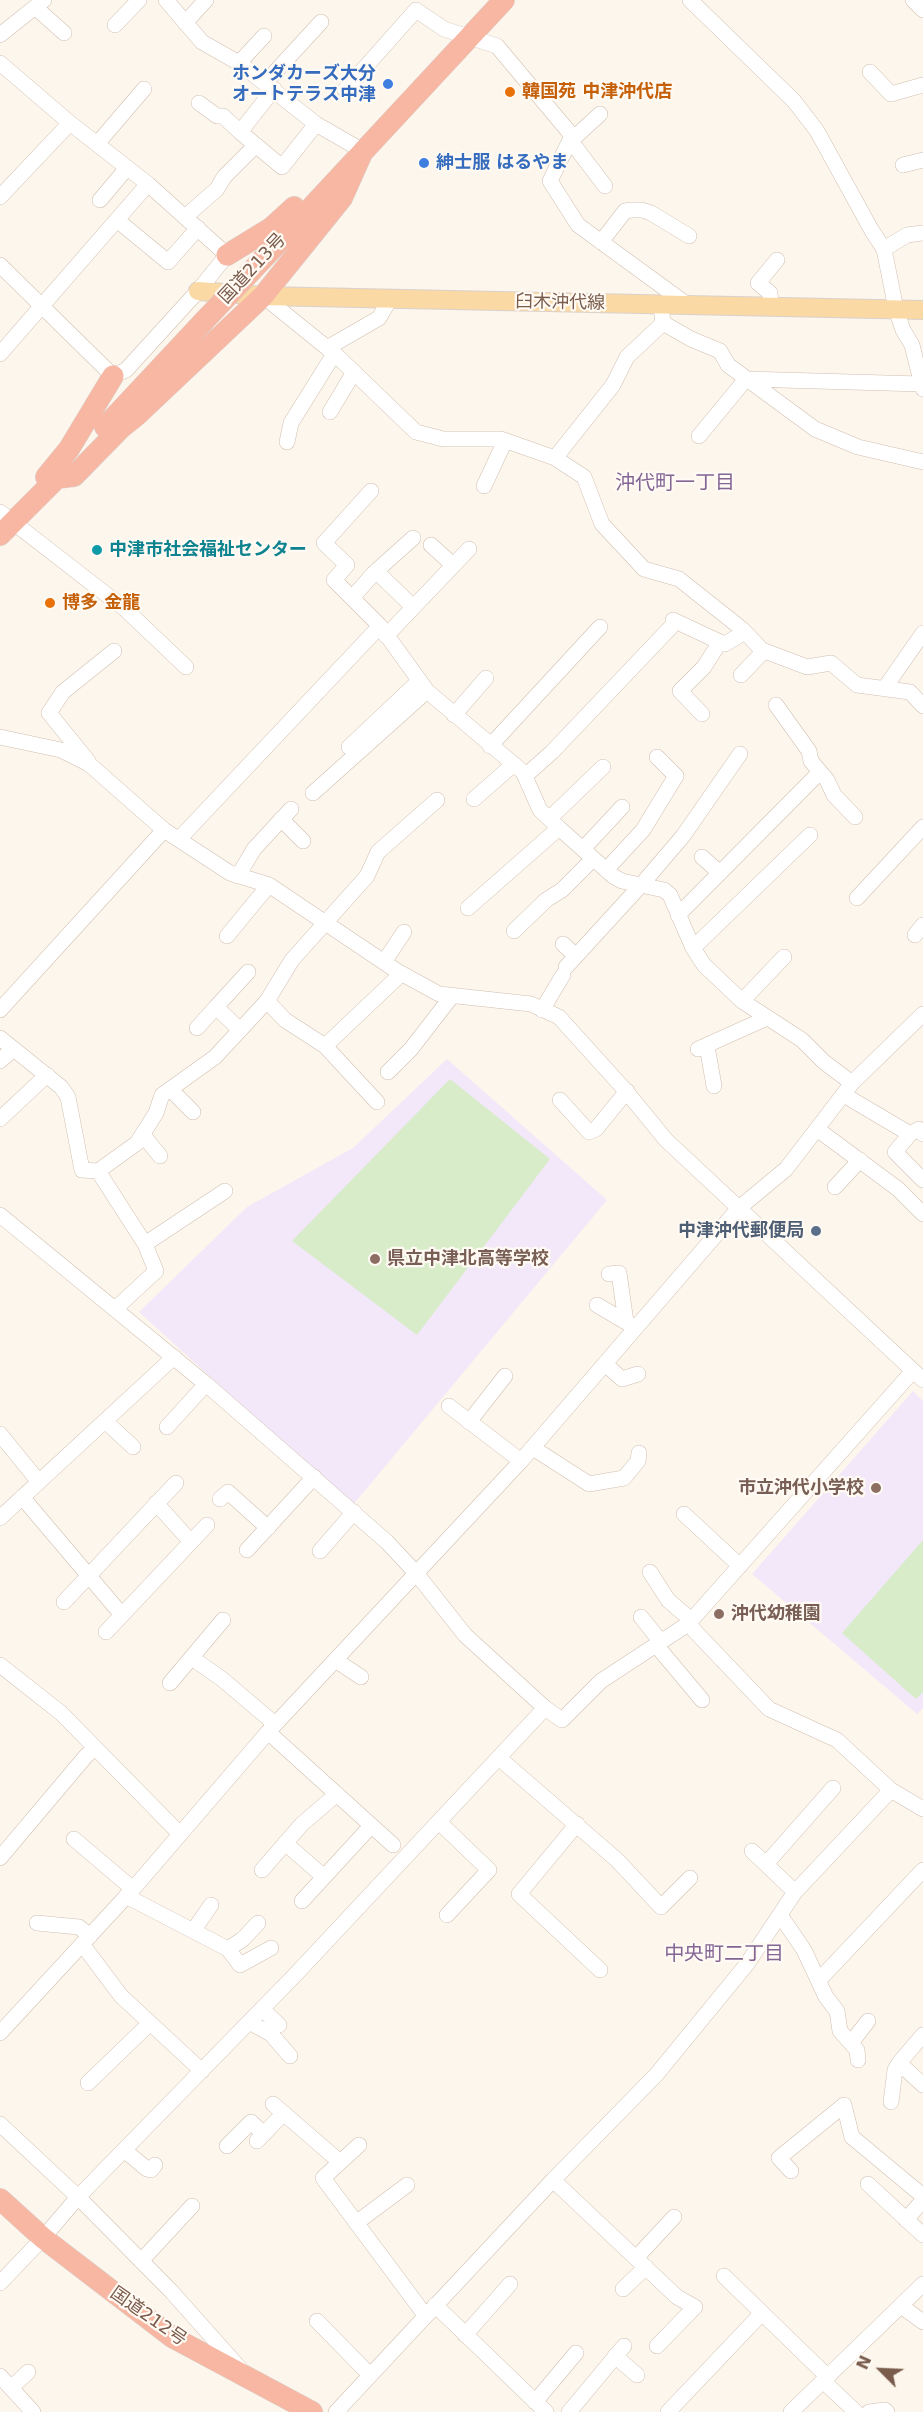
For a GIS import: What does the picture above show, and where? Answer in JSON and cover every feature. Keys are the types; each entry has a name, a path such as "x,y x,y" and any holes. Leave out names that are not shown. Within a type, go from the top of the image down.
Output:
{"highway":[{"name":"国道213号","path":"4,524 57,478 504,0"},
{"path":"226,255 272,228 340,162 363,152"},
{"path":"57,478 74,476 121,428 263,296 342,198 363,152"},
{"path":"4,524 69,449 113,376"},
{"name":"国道212号","path":"0,2199 43,2238 172,2337 312,2412"}],"main road":[{"name":"臼木沖代線","path":"198,291 662,314 689,306 923,310"}],"street":[{"path":"115,25 139,0"},
{"path":"166,0 202,42 239,63 316,124 363,152"},
{"path":"185,23 206,0"},
{"path":"690,0 794,101 817,131 884,249 896,309 903,330 912,345 922,387 746,379"},
{"path":"913,0 923,10"},
{"path":"0,35 39,4 64,33"},
{"path":"345,90 416,10 444,29 497,46 572,139 604,186"},
{"path":"240,132 270,86 321,22"},
{"path":"239,63 264,36"},
{"path":"0,63 70,123 148,184 226,255 198,291 126,370 113,376 0,265"},
{"path":"870,72 891,94 923,85"},
{"path":"97,144 144,89"},
{"path":"199,103 217,116 223,116 282,167 316,124"},
{"path":"600,114 572,139 550,181 578,225 689,306"},
{"path":"0,198 70,123"},
{"path":"184,217 217,189 224,177 256,146"},
{"path":"903,165 923,160"},
{"path":"100,200 127,168"},
{"path":"0,354 148,184"},
{"path":"601,242 625,211 632,210 651,213 689,236"},
{"path":"117,220 168,262 198,228"},
{"path":"884,249 907,235 923,233"},
{"path":"771,307 770,293 758,283 777,260"},
{"path":"263,296 331,351 416,432 443,440 505,441 555,458 584,477 602,524 644,569 680,579 745,632 764,651 807,668 831,663 857,685 910,692 923,706"},
{"path":"287,442 291,423 331,351 379,318 390,299"},
{"path":"555,458 612,385 627,357 662,314 691,339 720,351 728,365 816,429 858,447 923,462"},
{"path":"330,412 354,372"},
{"path":"699,436 746,379"},
{"path":"484,486 505,441"},
{"path":"371,491 324,543 347,565 334,580 383,631 423,686 525,776 540,810 606,870 622,880 664,890 670,895 693,948 704,965 742,1001 802,1040 848,1089 916,1134 895,1152 923,1179"},
{"path":"4,524 125,609 186,667"},
{"path":"352,598 413,538"},
{"path":"431,545 453,565"},
{"path":"179,838 383,631 413,607 469,549"},
{"path":"376,572 413,607"},
{"path":"525,776 552,752 672,624 725,644 745,632"},
{"path":"489,746 600,627"},
{"path":"884,689 923,633"},
{"path":"702,714 680,691 704,667 720,642"},
{"path":"0,1215 174,1357 354,1512 416,1573 465,1635 562,1720 601,1681 689,1622 918,1376 666,1140 627,1091 559,1017 531,1004 439,994 401,974 269,885 230,873 164,830 90,764 49,713 63,692 114,651"},
{"path":"741,675 764,651"},
{"path":"454,714 486,678"},
{"path":"319,776 423,686"},
{"path":"313,793 423,686"},
{"path":"776,705 809,750 811,761 827,780 848,815"},
{"path":"0,737 61,750 90,764"},
{"path":"542,1010 569,966 683,836 740,754"},
{"path":"606,870 643,830 676,776 657,757"},
{"path":"474,800 514,764"},
{"path":"468,908 554,823 603,767"},
{"path":"678,915 820,772"},
{"path":"0,1038 61,1087 68,1097 82,1170 98,1171 137,1143 156,1113 162,1095 215,1057 267,1001 292,960 367,876 378,852 437,800"},
{"path":"514,931 546,900 562,890 622,807"},
{"path":"238,876 254,849 286,814 303,841"},
{"path":"858,898 923,827"},
{"path":"0,1010 164,830"},
{"path":"693,948 810,835"},
{"path":"702,857 720,873"},
{"path":"227,936 269,885"},
{"path":"384,962 404,932"},
{"path":"563,945 569,966"},
{"path":"742,1001 784,957"},
{"path":"197,1028 248,972"},
{"path":"325,1046 401,974"},
{"path":"388,1072 411,1049 452,996"},
{"path":"267,1001 285,1020 325,1046 377,1102"},
{"path":"216,1007 240,1030"},
{"path":"2,2026 86,1940 272,1728 533,1448 605,1364 631,1325 739,1208 786,1169 848,1089 923,1014"},
{"path":"714,1086 702,1047 767,1018"},
{"path":"0,1061 12,1049"},
{"path":"0,1119 47,1075"},
{"path":"170,1089 193,1112"},
{"path":"560,1100 589,1132 596,1129 627,1091"},
{"path":"817,1129 898,1189 923,1214"},
{"path":"143,1135 160,1156"},
{"path":"835,1187 860,1160"},
{"path":"98,1171 146,1245 156,1271 115,1309"},
{"path":"146,1245 225,1191"},
{"path":"609,1274 619,1273 631,1325"},
{"path":"597,1305 631,1325"},
{"path":"0,1518 174,1357"},
{"path":"605,1364 621,1379 638,1374"},
{"path":"470,1422 505,1376"},
{"path":"167,1427 206,1384"},
{"path":"449,1406 521,1461"},
{"path":"105,1421 133,1447"},
{"path":"0,1434 39,1482"},
{"path":"533,1448 589,1484 624,1478 638,1461 639,1453"},
{"path":"247,1550 314,1477"},
{"path":"64,1602 176,1482"},
{"path":"220,1499 228,1492 268,1527"},
{"path":"22,1497 122,1615"},
{"path":"156,1503 190,1542"},
{"path":"320,1551 354,1512"},
{"path":"684,1514 740,1566"},
{"path":"106,1632 207,1525"},
{"path":"650,1572 668,1600 769,1709 837,1740 891,1790 923,1809"},
{"path":"641,1617 702,1700"},
{"path":"170,1683 223,1620"},
{"path":"192,1658 272,1728 337,1794 393,1845"},
{"path":"334,1660 360,1677"},
{"path":"0,1665 61,1713 180,1834"},
{"path":"0,2283 78,2197 262,2009 546,1708"},
{"path":"0,1858 95,1748"},
{"path":"499,1758 617,1860 661,1908 690,1878"},
{"path":"766,1864 833,1788"},
{"path":"336,2412 553,2180 656,2075 747,1964 795,1892 891,1790"},
{"path":"262,1870 302,1824 337,1794"},
{"path":"439,1822 489,1870 447,1915"},
{"path":"577,1824 519,1894 600,1970"},
{"path":"302,1901 371,1826"},
{"path":"74,1839 129,1892 193,1931 228,1949 240,1965 272,1948"},
{"path":"285,1843 324,1877"},
{"path":"752,1851 795,1892"},
{"path":"819,1980 923,1870"},
{"path":"193,1931 211,1905"},
{"path":"780,1915 804,1950 826,1997 837,2012 840,2031 857,2049 858,2060"},
{"path":"37,1923 79,1927 121,1996 202,2071"},
{"path":"228,1949 243,1939 258,1923"},
{"path":"262,2009 279,2025"},
{"path":"851,2043 868,2020"},
{"path":"249,2022 271,2034 290,2056"},
{"path":"88,2083 149,2024"},
{"path":"891,2102 895,2070 899,2062 923,2035"},
{"path":"899,2062 923,2085"},
{"path":"791,2170 779,2158 844,2105 852,2137 923,2198 906,2220"},
{"path":"226,2146 251,2122 260,2137 279,2108 340,2162"},
{"path":"0,2124 78,2197 192,2313 247,2377"},
{"path":"359,2145 323,2178 356,2223 430,2310 465,2335 541,2407 576,2353"},
{"path":"124,2150 147,2169 155,2165"},
{"path":"553,2180 677,2297 695,2307 657,2346"},
{"path":"868,2184 923,2235"},
{"path":"356,2223 407,2185"},
{"path":"141,2262 192,2206"},
{"path":"623,2289 674,2217"},
{"path":"724,2276 856,2412"},
{"path":"790,2412 923,2283"},
{"path":"465,2335 510,2284"},
{"path":"901,2306 923,2322"},
{"path":"668,2412 762,2313"},
{"path":"317,2320 370,2374"},
{"path":"569,2412 620,2351 637,2375"},
{"path":"28,2372 5,2382 33,2412"},
{"path":"869,2412 885,2410 887,2412"}],"shaded area":[{"name":"県立中津北高等学校","path":"447,1059 607,1200 352,1506 139,1312 247,1207 353,1148"},
{"name":"市立沖代小学校","path":"913,1391 923,1401 923,1708 917,1714 752,1574"}],"green space":[{"path":"450,1079 550,1159 417,1335 292,1241"},
{"path":"923,1540 923,1692 916,1699 842,1633"}],"place":[{"name":"ホンダカーズ大分 オートテラス中津","path":"388,84"},
{"name":"韓国苑 中津沖代店","path":"510,92"},
{"name":"紳士服 はるやま","path":"424,163"},
{"name":"中津市社会福祉センター","path":"97,550"},
{"name":"博多 金龍","path":"50,603"},
{"name":"中津沖代郵便局","path":"816,1231"},
{"name":"県立中津北高等学校","path":"375,1259"},
{"name":"市立沖代小学校","path":"876,1488"},
{"name":"沖代幼稚園","path":"719,1614"}],"district":[{"name":"沖代町一丁目","path":"675,484"},
{"name":"中央町二丁目","path":"724,1955"}]}
